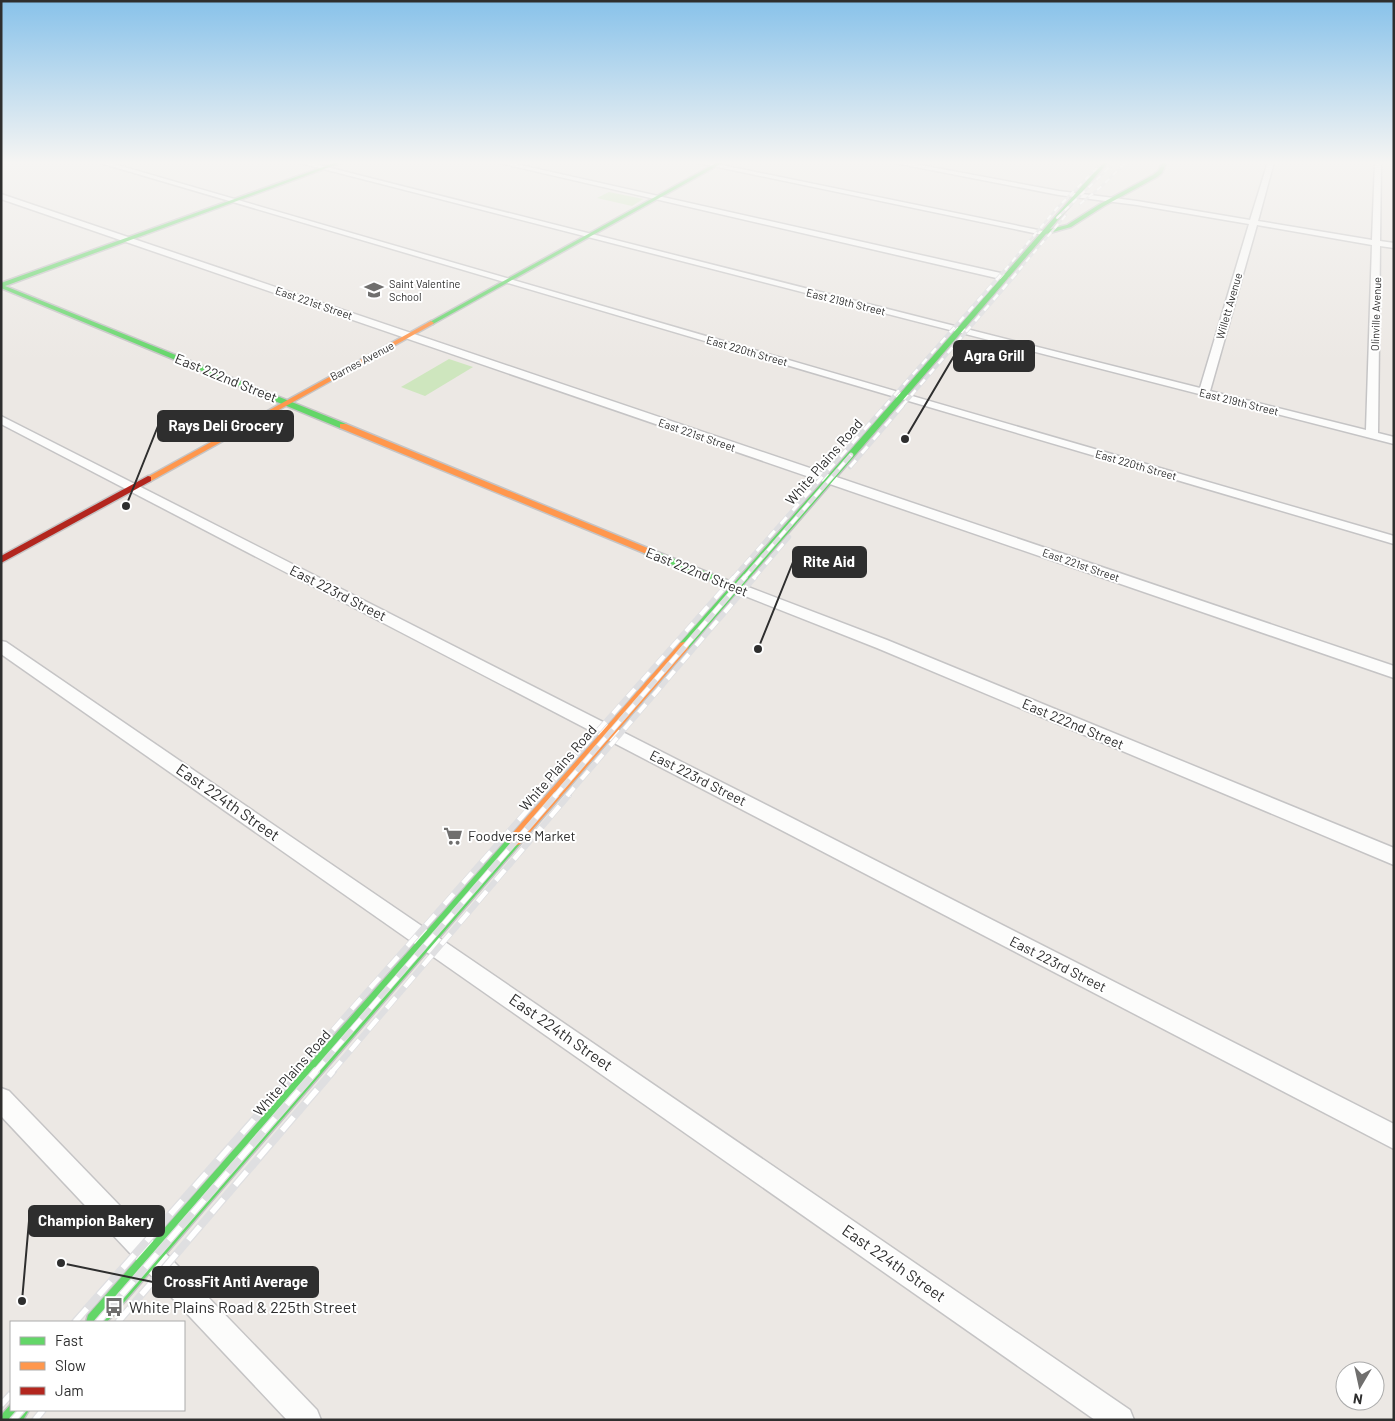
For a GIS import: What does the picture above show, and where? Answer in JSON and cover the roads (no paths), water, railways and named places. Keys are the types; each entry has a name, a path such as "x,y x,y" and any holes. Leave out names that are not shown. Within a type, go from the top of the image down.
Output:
{"street":[{"name":"East 221st Street","path":"96,228 1394,672"},
{"path":"1,285 157,228"},
{"name":"East 220th Street","path":"327,228 1394,540"},
{"name":"East 219th Street","path":"560,228 1394,441"},
{"name":"Barnes Avenue","path":"1,560 604,228"},
{"path":"793,228 1005,276"},
{"path":"1021,228 1043,233"},
{"name":"White Plains Road","path":"96,1321 1047,228"},
{"name":"White Plains Road","path":"1043,233 1060,228"},
{"name":"Willett Avenue","path":"1204,393 1251,228"},
{"path":"1286,228 1394,246"},
{"name":"Olinville Avenue","path":"1372,436 1377,228"},
{"name":"East 222nd Street","path":"1,285 735,587 882,644 1394,857"},
{"name":"East 223rd Street","path":"1,419 1394,1137"},
{"name":"East 224th Street","path":"1,646 1120,1420"},
{"path":"1,1100 307,1420"}],"railway":[{"path":"1005,270 1040,228"},
{"path":"1019,270 1055,228"},
{"path":"885,406 1006,269"},
{"path":"902,406 1020,269"},
{"path":"733,578 886,405"},
{"path":"850,467 903,405"},
{"path":"744,578 851,455"},
{"path":"754,578 789,537"},
{"path":"540,796 734,577"},
{"path":"555,796 745,577"},
{"path":"567,796 755,577"},
{"path":"296,1072 541,795"},
{"path":"315,1072 556,795"},
{"path":"332,1072 569,795"},
{"path":"76,1321 297,1071"},
{"path":"99,1321 316,1071"},
{"path":"119,1321 333,1071"},
{"path":"1,1405 10,1395"},
{"path":"13,1420 21,1411"},
{"path":"35,1420 42,1411"}],"place":[{"name":"Saint Valentine School","path":"374,290"},
{"name":"Agra Grill","path":"905,439"},
{"name":"Rays Deli Grocery","path":"126,506"},
{"name":"Rite Aid","path":"758,649"},
{"name":"Foodverse Market","path":"453,836"},
{"name":"CrossFit Anti Average","path":"61,1263"},
{"name":"Champion Bakery","path":"22,1301"},
{"name":"White Plains Road & 225th Street","path":"114,1307"}]}
